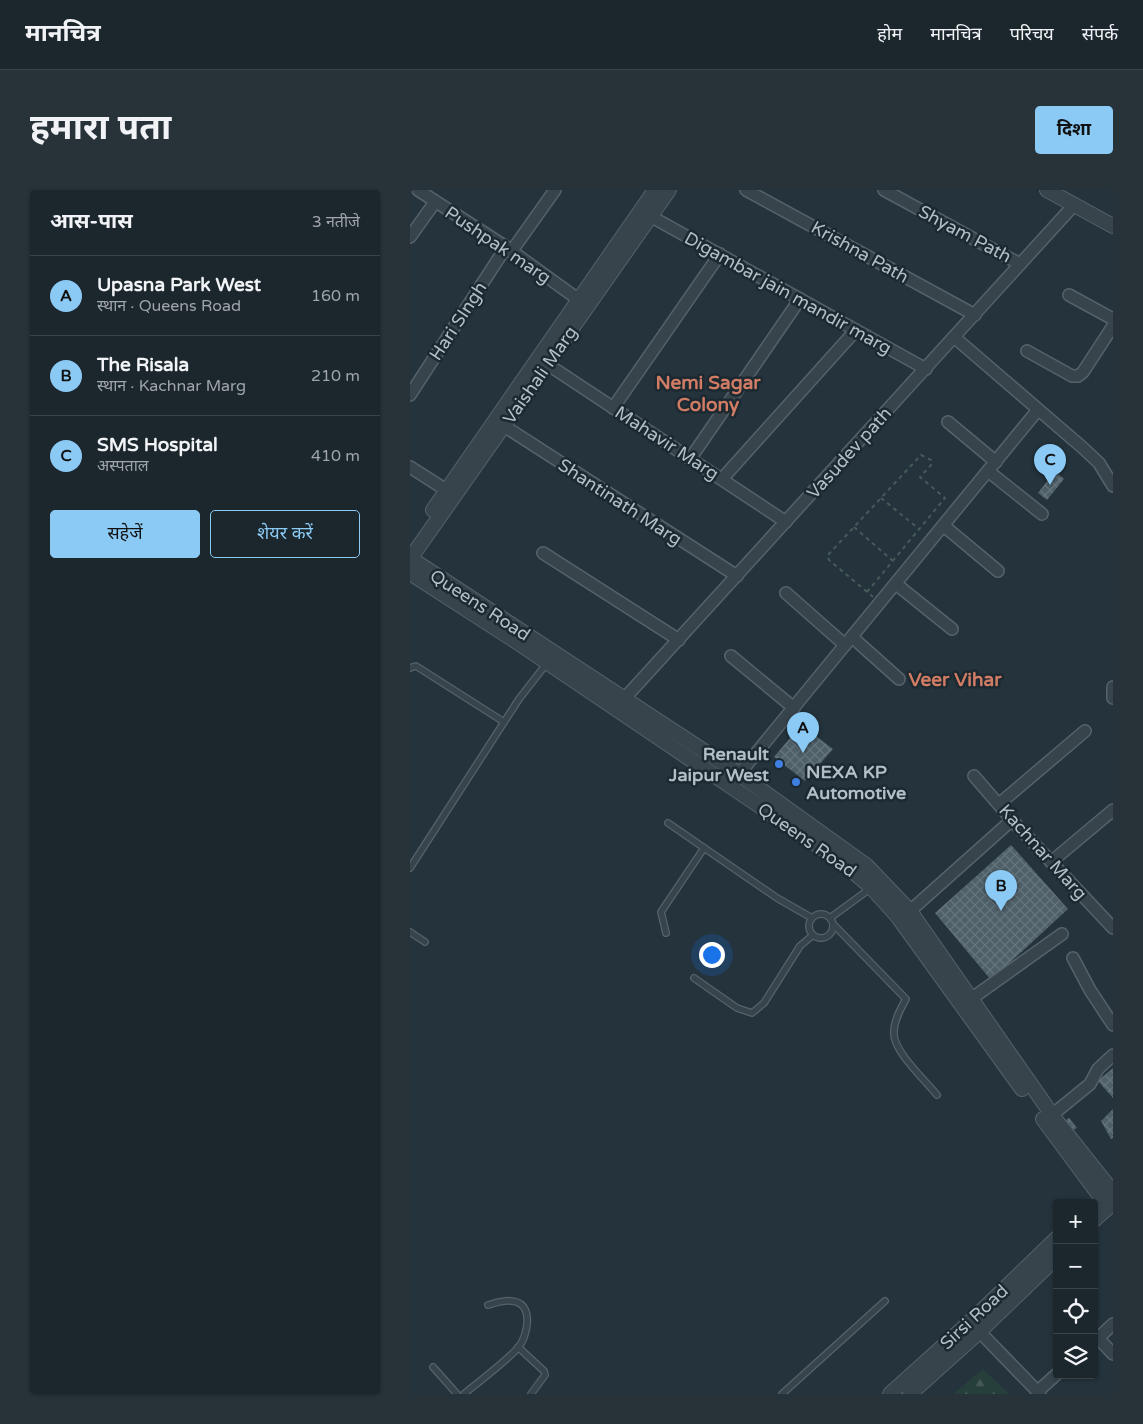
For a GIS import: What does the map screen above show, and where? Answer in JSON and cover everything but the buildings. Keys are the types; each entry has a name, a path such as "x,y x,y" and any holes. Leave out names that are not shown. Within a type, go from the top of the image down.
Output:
{"street":[{"name":"Pushpak marg","path":"418,190 583,303"},
{"name":"Hari SIngh","path":"410,395 508,250 554,190"},
{"name":"Vaishali Marg","path":"410,558 548,364 583,303 655,190"},
{"name":"Vaishali Marg","path":"410,543 446,490 583,303 669,190"},
{"name":"Krishna Path","path":"746,190 765,195 975,314"},
{"name":"Shyam Path","path":"884,190 1020,264"},
{"path":"1047,190 1113,226"},
{"path":"410,236 435,202"},
{"name":"Vasudev path","path":"624,699 1074,205"},
{"name":"Digambar jain mandir marg","path":"650,216 926,369"},
{"path":"613,408 720,254"},
{"path":"1069,295 1113,319"},
{"path":"690,459 800,299"},
{"path":"1027,351 1072,376 1078,376 1084,372 1113,326"},
{"path":"722,479 856,330"},
{"path":"954,337 1037,411 1088,453 1099,464 1113,486"},
{"name":"Mahavir Marg","path":"548,364 786,522"},
{"path":"739,774 1037,411"},
{"path":"948,422 996,462"},
{"name":"Shantinath Marg","path":"504,426 737,576"},
{"path":"410,467 446,490"},
{"path":"988,471 1042,514"},
{"path":"944,526 998,571"},
{"path":"543,553 679,640"},
{"name":"Queens Road","path":"410,558 841,861 878,885 910,911 1052,1115 1087,1159 1107,1196"},
{"name":"Queens Road","path":"410,573 551,658 624,699 739,774 849,852 878,885 898,918 1107,1196"},
{"path":"896,584 952,629"},
{"path":"786,593 900,679"},
{"path":"731,656 794,708"},
{"path":"1113,687 1113,698"},
{"path":"999,804 1085,731"},
{"name":"Kachnar Marg","path":"974,776 1012,820 1113,928"},
{"path":"1051,862 1111,816"},
{"path":"910,911 1012,820"},
{"path":"971,999 1062,934"},
{"path":"1073,958 1090,990 1113,1025"},
{"path":"1052,1115 1090,1084 1098,1069 1113,1055"},
{"path":"1098,1213 1107,1196"},
{"name":"Sirsi Road","path":"910,1394 1053,1242"},
{"name":"Sirsi Road","path":"890,1394 975,1327 1053,1260"},
{"path":"1098,1340 1113,1324"},
{"path":"975,1327 1039,1393 1053,1378"},
{"path":"1098,1342 1113,1354"}],"lane":[{"path":"410,868 504,722 551,658"},
{"path":"410,668 416,666 504,722"},
{"path":"668,823 812,918"},
{"path":"666,933 662,912 704,848"},
{"path":"830,918 878,885"},
{"path":"834,926 831,933 824,938 813,935 809,929 812,918 819,914 830,918 834,926 906,999 893,1033 897,1047 938,1095"},
{"path":"410,932 426,942"},
{"path":"694,978 730,1004 752,1013 764,1003 800,946 813,935"},
{"path":"464,1394 518,1347 528,1323 527,1312 512,1300 488,1305"},
{"path":"782,1394 885,1300"},
{"path":"518,1347 544,1370 545,1375 531,1394"},
{"path":"434,1367 458,1394"}],"path":[{"path":"868,592 945,498 920,477 932,464 930,460 921,455 827,556 829,560 868,592 881,602"},
{"path":"882,498 919,529"},
{"path":"854,527 893,561"}],"green space":[{"path":"983,1369 1009,1394 953,1394"}],"place":[{"name":"SMS Hospital","path":"1050,485"},
{"name":"Upasna Park West","path":"803,753"},
{"name":"Renault Jaipur West","path":"779,764"},
{"name":"NEXA KP Automotive","path":"796,782"},
{"name":"The Risala","path":"1001,911"}],"district":[{"name":"Nemi Sagar Colony","path":"708,393"},
{"name":"Veer Vihar","path":"955,679"}]}
